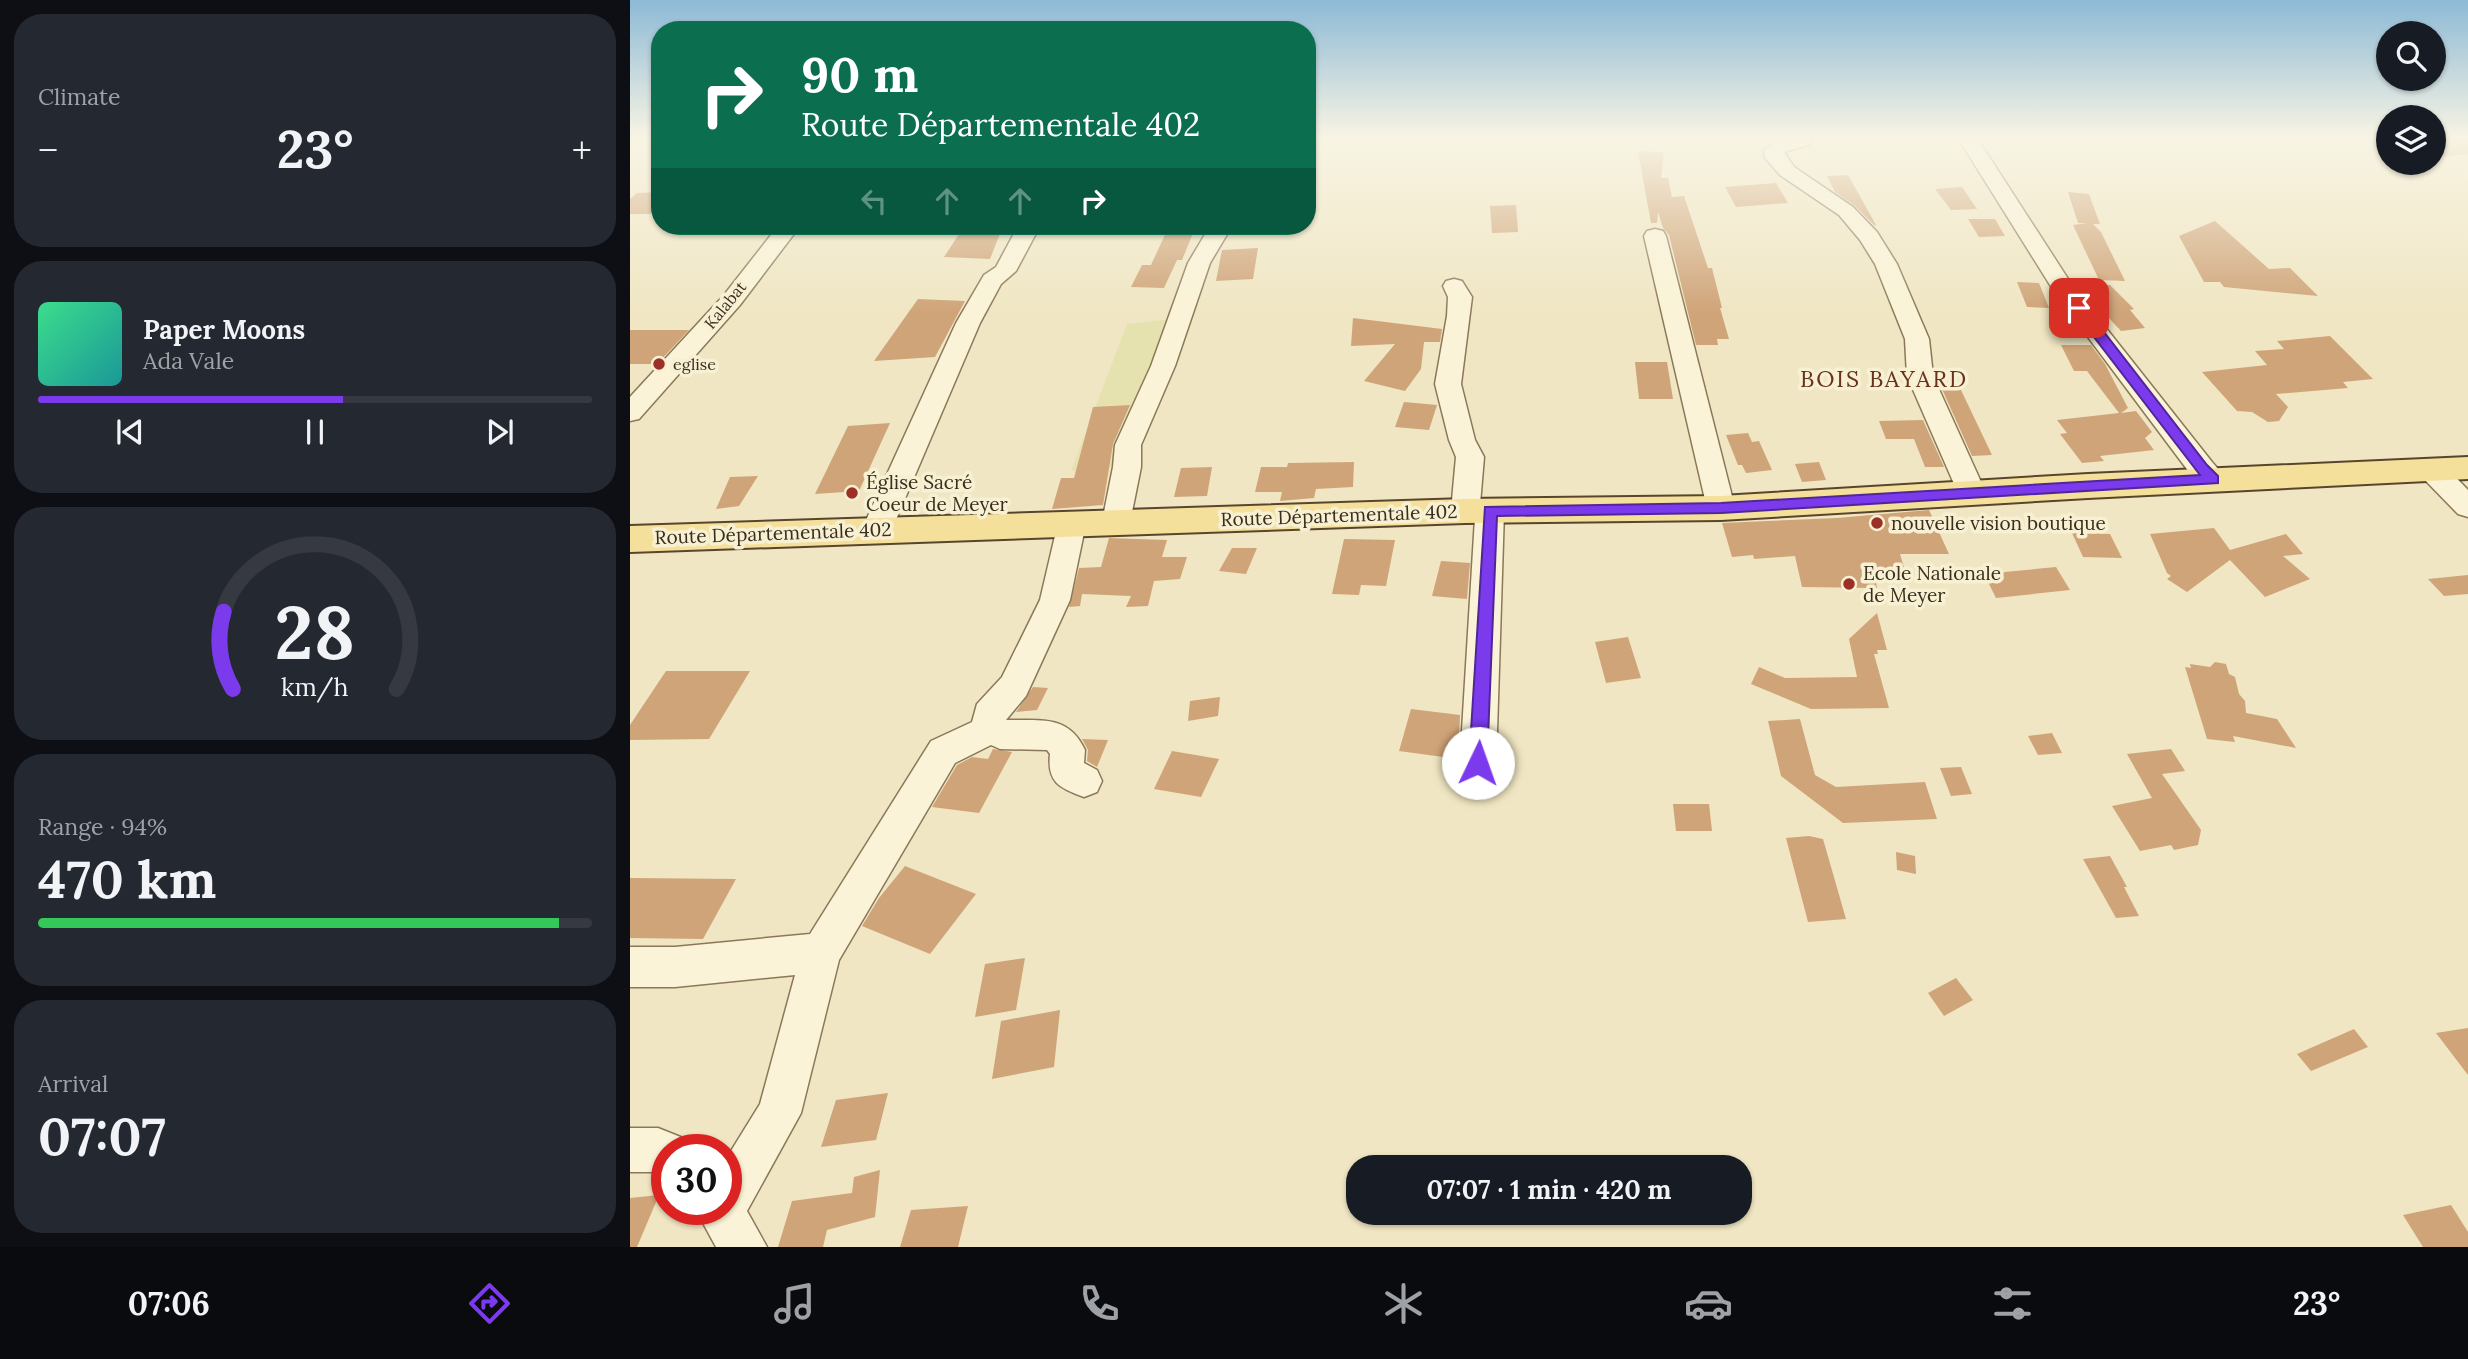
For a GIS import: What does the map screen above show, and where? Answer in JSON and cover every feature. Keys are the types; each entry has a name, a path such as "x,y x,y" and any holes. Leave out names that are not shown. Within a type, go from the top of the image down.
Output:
{"main road":[{"name":"Route Départementale 402","path":"630,538 1477,511 1721,508 2213,479 2468,468"}],"street":[{"path":"1824,196 1846,211 1869,237 1886,264 1917,339 1920,376 1972,493"},
{"path":"2004,196 2063,288 2213,479"},
{"name":"Kalabat","path":"630,413 732,300 782,235"},
{"path":"877,529 968,323 992,280 1005,271 1024,235"},
{"path":"1116,522 1127,467 1128,445 1163,366 1199,264 1216,235"},
{"path":"1656,236 1681,352 1721,508"},
{"path":"1454,286 1460,297 1459,316 1448,384 1462,440 1470,457 1477,511 1478,763"},
{"path":"2432,470 2468,507"},
{"path":"989,730 989,714 1014,686 1055,600 1072,523"},
{"path":"742,1185 779,1113 821,953 943,752 989,730 1000,734 1056,736 1069,751 1066,770 1084,780"},
{"path":"630,968 675,967 821,953"},
{"path":"630,1150 651,1150"}],"shaded area":[{"path":"1171,319 1119,467 1071,471 1127,324"}],"building":[{"path":"633,196 651,196 651,213 630,214 630,199"},
{"path":"1646,196 1684,196 1708,268 1712,268 1729,339 1717,339 1718,345 1696,345 1669,235 1663,228 1658,212 1657,223 1651,223"},
{"path":"1730,196 1784,196 1788,203 1736,207"},
{"path":"1841,196 1860,196 1876,225 1875,226"},
{"path":"1940,196 1968,196 1977,209 1951,210"},
{"path":"2069,196 2090,196 2100,224 2093,224 2101,232 2125,281 2099,280 2073,225 2087,223 2078,223"},
{"path":"1516,205 1518,232 1492,233 1490,206"},
{"path":"1968,219 1995,219 2005,236 1979,237"},
{"path":"2215,221 2269,269 2290,268 2318,296 2224,287 2220,282 2204,282 2179,236"},
{"path":"958,235 999,235 990,259 944,257"},
{"path":"1165,235 1192,235 1182,260 1177,260 1164,288 1131,287 1142,265 1151,265"},
{"path":"1258,248 1253,279 1216,281 1222,250"},
{"path":"2017,282 2039,283 2049,308 2027,307"},
{"path":"2088,285 2110,285 2134,309 2130,310 2145,328 2121,331 2106,315"},
{"path":"918,299 965,301 935,357 874,361"},
{"path":"1353,318 1442,329 1440,342 1424,342 1421,369 1405,391 1364,381 1395,344 1351,346"},
{"path":"630,330 689,330 657,364 630,364"},
{"path":"2330,336 2373,379 2343,382 2348,388 2276,394 2288,407 2279,421 2268,422 2252,412 2237,411 2202,372 2267,365 2255,351 2284,349 2277,341"},
{"path":"2061,345 2091,345 2105,364 2128,408 2121,413 2136,411 2152,432 2145,438 2154,450 2100,456 2104,461 2082,463 2060,434 2067,433 2057,420 2119,413 2087,371 2074,371"},
{"path":"1635,362 1667,362 1673,399 1639,399"},
{"path":"1960,388 1992,455 1972,456 1942,389"},
{"path":"1404,402 1437,405 1429,430 1395,427"},
{"path":"1130,405 1113,444 1103,505 1052,509 1061,478 1074,478 1093,407"},
{"path":"1923,420 1944,467 1925,467 1914,439 1886,439 1879,421"},
{"path":"890,423 859,491 815,494 848,426"},
{"path":"1748,433 1752,442 1759,441 1772,470 1746,473 1742,465 1738,465 1726,435"},
{"path":"1354,462 1353,487 1316,489 1314,498 1280,501 1282,492 1255,492 1261,467 1287,467 1288,463"},
{"path":"1819,462 1826,480 1802,482 1795,464"},
{"path":"1212,467 1207,496 1174,497 1181,468"},
{"path":"758,476 739,506 716,509 730,477"},
{"path":"1929,510 1949,554 1900,554 1908,581 1876,582 1877,588 1802,587 1795,556 1754,559 1753,555 1732,557 1722,523 1837,518"},
{"path":"2214,528 2230,550 2286,534 2303,554 2283,556 2310,579 2265,597 2230,560 2187,592 2167,579 2171,576 2167,573 2150,534"},
{"path":"2072,533 2110,534 2122,558 2083,557"},
{"path":"1109,538 1167,540 1162,557 1187,557 1180,579 1154,581 1148,606 1126,607 1131,596 1082,594 1080,606 1069,607 1079,568 1101,567"},
{"path":"1344,539 1395,540 1386,586 1361,585 1359,595 1332,594"},
{"path":"1232,548 1257,548 1246,574 1219,571"},
{"path":"1441,561 1470,563 1467,599 1432,596"},
{"path":"2056,567 2070,590 1996,598 1984,574"},
{"path":"2468,575 2468,594 2444,596 2428,579"},
{"path":"1877,613 1887,650 1877,650 1878,654 1874,654 1889,708 1811,709 1751,684 1759,667 1785,678 1857,677 1849,639"},
{"path":"1628,637 1641,678 1606,683 1595,642"},
{"path":"2215,662 2226,664 2229,674 2235,677 2239,694 2245,701 2246,713 2277,719 2296,748 2233,736 2235,742 2207,739 2185,667 2191,668 2190,664 2210,667"},
{"path":"666,671 750,671 709,739 630,740 630,725"},
{"path":"1033,687 1048,688 1037,710 1016,712"},
{"path":"1220,697 1218,716 1188,721 1190,701"},
{"path":"1411,709 1460,715 1458,759 1399,751"},
{"path":"1800,719 1815,775 1836,787 1925,782 1937,819 1843,823 1781,776 1768,721"},
{"path":"2052,733 2062,753 2038,755 2028,736"},
{"path":"1082,739 1108,740 1097,767 1087,761 1088,750"},
{"path":"993,749 1012,752 979,813 932,807 957,765 972,757 988,759"},
{"path":"2171,749 2185,771 2162,774 2201,830 2198,845 2174,850 2171,845 2140,851 2112,806 2152,798 2127,754"},
{"path":"1172,751 1219,759 1201,797 1154,789"},
{"path":"1961,767 1972,794 1951,796 1940,768"},
{"path":"1673,804 1709,804 1712,831 1676,831"},
{"path":"1809,836 1823,839 1846,919 1808,922 1786,838"},
{"path":"1896,852 1915,856 1916,874 1897,870"},
{"path":"2110,856 2139,916 2116,918 2083,859"},
{"path":"905,866 976,894 930,954 862,926 879,898"},
{"path":"630,878 736,879 703,939 630,938"},
{"path":"1025,958 1016,1010 975,1017 985,964"},
{"path":"1956,978 1973,1000 1944,1016 1928,993"},
{"path":"1060,1010 1054,1067 992,1079 1001,1021"},
{"path":"2468,1028 2468,1075 2436,1033"},
{"path":"2354,1029 2368,1047 2311,1071 2297,1054"},
{"path":"888,1093 876,1140 821,1147 836,1100"},
{"path":"880,1170 875,1217 827,1230 823,1247 778,1247 792,1201 852,1193 854,1177"},
{"path":"651,1196 651,1214 637,1247 630,1247 630,1198"},
{"path":"2451,1205 2468,1232 2468,1247 2423,1247 2403,1215"},
{"path":"968,1206 958,1247 900,1247 911,1210"}],"place":[{"name":"eglise","path":"659,364"},
{"name":"Église Sacré Coeur de Meyer","path":"852,493"},
{"name":"nouvelle vision boutique","path":"1877,523"},
{"name":"Ecole Nationale de Meyer","path":"1849,584"}],"district":[{"name":"BOIS BAYARD","path":"1884,378"}],"route":[{"path":"1478,763 1490,511 1721,508 2213,479 2079,308"}]}
